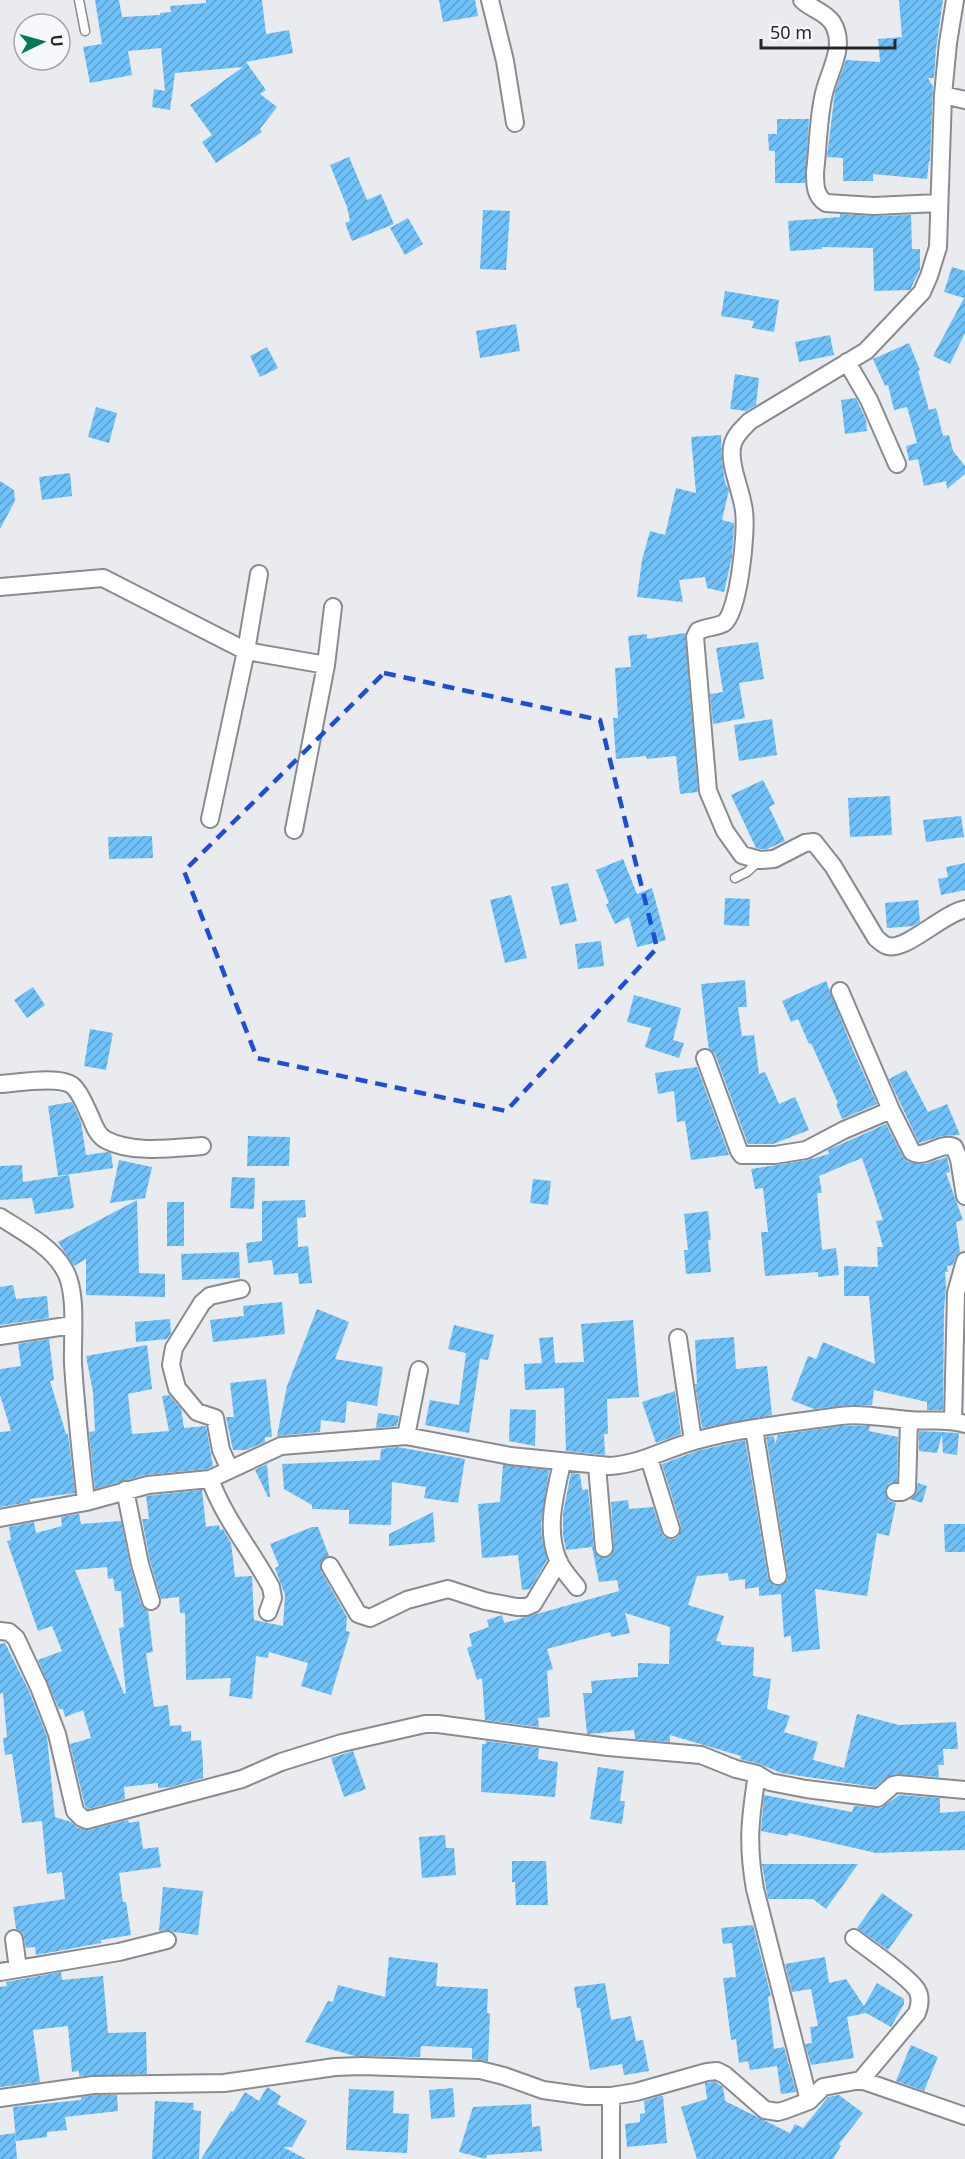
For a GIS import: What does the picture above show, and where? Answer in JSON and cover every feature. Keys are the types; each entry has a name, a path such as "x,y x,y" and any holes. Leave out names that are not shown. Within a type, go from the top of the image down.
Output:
{"street":[{"path":"490,0 506,61 515,123"},
{"path":"802,0 825,14 833,24 837,37 835,62 823,96 816,161 815,184 821,200 826,203 874,206 938,203"},
{"path":"955,0 943,95 938,247 929,276 922,292 866,351 750,421 739,432 732,444 732,460 744,512 742,558 733,609 730,617 723,624 701,629 695,633 708,791 725,831 742,855 759,861 774,859 806,843 814,842 833,866 876,938 886,946 901,946 955,911 965,909"},
{"path":"943,95 965,100"},
{"path":"847,363 870,400 897,464"},
{"path":"210,819 246,651 259,574"},
{"path":"0,587 103,578 246,651 326,665"},
{"path":"294,830 326,665 333,608"},
{"path":"840,991 891,1110 913,1154 947,1145 954,1147 958,1151 965,1196"},
{"path":"705,1058 742,1155 776,1155 806,1150 844,1130 891,1110"},
{"path":"0,1084 50,1080 73,1086 96,1130 105,1140 146,1149 202,1146"},
{"path":"0,1217 47,1250 64,1269 71,1290 75,1384 86,1502"},
{"path":"0,1518 86,1502 148,1485 210,1479 280,1446 406,1436 478,1451 597,1466 622,1465 649,1458 693,1441 851,1414 959,1422 956,1293 965,1261"},
{"path":"230,1470 221,1450 215,1418 196,1412 177,1388 171,1365 174,1348 202,1303 218,1293 241,1289"},
{"path":"0,1336 72,1325"},
{"path":"678,1338 693,1441"},
{"path":"406,1436 419,1370"},
{"path":"895,1492 907,1489 909,1420"},
{"path":"754,1429 778,1576"},
{"path":"649,1458 671,1529"},
{"path":"562,1463 552,1516 554,1544 558,1561 577,1587"},
{"path":"597,1466 604,1548"},
{"path":"210,1479 217,1498 271,1587 273,1598 268,1612"},
{"path":"125,1490 140,1564 151,1601"},
{"path":"330,1566 358,1614 370,1618 407,1600 448,1588 485,1601 522,1608 530,1606 558,1561"},
{"path":"0,1631 9,1632 16,1638 34,1677 57,1734 75,1811 87,1820 242,1779 280,1762 342,1743 425,1724 450,1725 608,1747 691,1753 736,1769 758,1774 770,1782 878,1798 893,1785 898,1784 965,1790"},
{"path":"758,1774 749,1832 750,1860 755,1889 809,2101"},
{"path":"854,1938 911,1983 919,1995 920,2002 917,2013 861,2080"},
{"path":"14,1939 18,1969"},
{"path":"0,1972 119,1952 167,1940"},
{"path":"0,2098 104,2084 224,2083 348,2066 480,2070 543,2090 586,2096 611,2096 636,2092 717,2071 725,2075 765,2110 778,2112 809,2101 823,2087 861,2080 965,2116"},
{"path":"611,2096 611,2159"}],"lane":[{"path":"79,0 85,31"},
{"path":"735,878 747,872 759,861"}],"highlighted area":[{"path":"384,673 600,720 657,948 506,1111 257,1058 184,871"}],"building":[{"path":"95,0 119,0 122,17 160,15 160,13 171,12 170,6 206,3 206,0 262,0 266,34 289,30 293,53 246,62 266,90 260,94 277,107 260,129 262,132 216,163 202,142 212,135 190,105 243,67 175,73 170,110 152,107 154,89 165,91 161,48 128,51 132,75 90,83 83,47 102,44"},
{"path":"439,0 475,0 478,16 443,22"},
{"path":"899,0 943,0 934,78 928,78 933,87 930,161 927,179 873,174 873,181 843,181 843,158 827,157 835,91 846,60 880,62 878,39 902,37"},
{"path":"777,119 809,119 805,183 775,183 775,151 769,151 768,134 777,134"},
{"path":"349,157 367,200 381,194 394,224 352,241 345,223 350,221 347,207 330,165"},
{"path":"483,210 510,211 506,270 480,269"},
{"path":"840,214 911,215 912,249 920,249 920,269 910,290 874,291 873,248 822,247 822,249 790,251 788,221 840,217"},
{"path":"408,218 423,244 405,255 390,228"},
{"path":"952,267 965,271 965,333 950,364 933,356 964,298 944,292"},
{"path":"725,291 779,300 774,332 752,328 754,321 721,316"},
{"path":"516,324 520,351 480,358 476,331"},
{"path":"830,335 834,355 799,362 795,342"},
{"path":"909,343 920,370 918,371 929,410 936,408 943,436 949,435 953,451 965,466 965,474 947,489 946,481 924,486 918,459 909,461 906,446 917,443 907,407 894,410 888,385 885,386 873,359"},
{"path":"267,347 278,368 260,377 250,356"},
{"path":"735,374 759,378 756,405 746,411 730,409"},
{"path":"856,398 866,420 867,431 845,434 841,400"},
{"path":"96,407 117,413 109,443 88,437"},
{"path":"721,435 725,483 729,490 722,520 734,523 732,557 724,592 707,588 705,577 679,580 683,602 637,597 642,560 650,531 665,535 676,488 696,493 691,437"},
{"path":"70,473 72,496 42,500 39,477"},
{"path":"0,481 14,490 15,501 0,529"},
{"path":"685,633 698,792 680,794 676,756 616,759 613,718 618,718 615,668 631,667 628,636 647,634 647,639"},
{"path":"758,642 764,679 739,683 745,718 713,724 710,694 723,692 716,648"},
{"path":"772,719 777,755 739,761 734,725"},
{"path":"763,780 775,804 769,807 785,841 767,849 756,848 731,795"},
{"path":"890,796 892,835 850,837 848,798"},
{"path":"961,816 964,837 926,842 923,820"},
{"path":"152,836 153,858 109,859 108,837"},
{"path":"623,859 637,894 652,888 666,940 637,947 629,917 615,924 606,905 609,903 596,870"},
{"path":"965,863 965,890 941,895 938,879 948,877 946,867"},
{"path":"568,883 577,921 560,925 551,887"},
{"path":"511,895 527,958 505,963 490,900"},
{"path":"725,898 750,899 749,926 724,925"},
{"path":"918,900 920,922 913,926 887,928 885,903"},
{"path":"601,941 604,966 578,969 575,944"},
{"path":"745,980 747,1007 738,1007 742,1036 754,1035 759,1074 765,1072 779,1104 795,1097 809,1130 773,1144 748,1144 715,1054 709,1049 701,984"},
{"path":"826,981 877,1104 842,1119 836,1104 838,1103 811,1043 809,1044 798,1019 791,1022 782,1001"},
{"path":"33,987 45,1005 27,1018 14,1000"},
{"path":"634,995 681,1008 673,1040 684,1043 679,1058 645,1047 651,1028 627,1022"},
{"path":"90,1029 113,1033 106,1070 84,1066"},
{"path":"697,1067 729,1155 691,1160 685,1121 677,1122 674,1091 658,1094 655,1073"},
{"path":"906,1070 928,1112 947,1104 960,1135 942,1136 919,1143 889,1079"},
{"path":"72,1102 81,1122 86,1155 111,1153 113,1168 58,1176 48,1106"},
{"path":"886,1124 903,1157 908,1162 925,1164 947,1157 950,1172 946,1173 963,1220 956,1222 960,1252 953,1265 947,1266 948,1272 945,1272 943,1410 927,1410 927,1402 874,1390 872,1405 814,1409 791,1400 808,1356 816,1359 823,1342 875,1364 869,1296 844,1296 844,1266 878,1267 877,1247 883,1247 876,1221 883,1220 862,1158 819,1176 822,1193 817,1193 822,1250 836,1248 839,1275 818,1277 818,1272 765,1276 761,1232 768,1232 763,1188 755,1189 751,1169 808,1160 829,1154 828,1150"},
{"path":"248,1136 290,1137 289,1166 247,1166"},
{"path":"119,1160 152,1167 145,1198 110,1203"},
{"path":"22,1165 23,1182 69,1175 74,1208 35,1214 32,1198 0,1200 0,1166"},
{"path":"232,1177 255,1178 254,1209 230,1208"},
{"path":"533,1179 551,1181 548,1205 530,1203"},
{"path":"137,1200 139,1273 165,1274 165,1297 86,1295 86,1259 74,1266 58,1242"},
{"path":"305,1200 306,1217 297,1218 298,1247 308,1246 312,1283 299,1284 298,1273 274,1275 272,1260 248,1263 246,1243 262,1241 262,1201"},
{"path":"167,1202 184,1202 184,1246 167,1246"},
{"path":"708,1211 711,1272 686,1274 684,1250 688,1250 684,1214"},
{"path":"239,1252 240,1278 182,1280 181,1254"},
{"path":"13,1285 16,1299 47,1296 49,1318 0,1325 0,1287"},
{"path":"282,1302 285,1334 213,1342 210,1320 244,1316 243,1306"},
{"path":"317,1309 349,1322 335,1359 383,1367 377,1406 347,1401 345,1423 321,1420 320,1432 277,1436 287,1386"},
{"path":"170,1319 171,1333 167,1339 136,1342 135,1322"},
{"path":"633,1320 639,1397 607,1399 608,1434 604,1434 605,1455 566,1451 564,1388 525,1390 524,1364 542,1363 539,1338 553,1337 555,1363 584,1362 581,1324"},
{"path":"454,1325 494,1335 488,1360 480,1359 469,1433 425,1425 430,1400 459,1405 466,1353 448,1349"},
{"path":"734,1337 736,1369 767,1366 772,1415 702,1428 695,1384 697,1384 695,1340"},
{"path":"49,1339 54,1380 50,1381 66,1434 68,1434 75,1493 30,1499 30,1502 0,1507 0,1432 11,1431 0,1395 0,1369 21,1366 18,1344"},
{"path":"147,1345 152,1389 128,1394 132,1434 169,1431 162,1396 169,1395 181,1409 184,1428 206,1426 213,1466 207,1469 145,1475 95,1489 89,1432 95,1431 93,1392 86,1356"},
{"path":"266,1379 272,1437 265,1437 265,1442 246,1450 233,1450 226,1417 234,1417 230,1383"},
{"path":"675,1391 681,1434 656,1443 642,1402"},
{"path":"510,1409 536,1410 535,1446 509,1441"},
{"path":"378,1413 399,1416 397,1426 376,1428"},
{"path":"841,1426 870,1426 869,1431 898,1437 897,1482 889,1483 885,1491 889,1501 896,1503 889,1536 877,1533 867,1596 815,1589 820,1649 792,1652 791,1636 784,1637 781,1594 759,1596 759,1587 745,1589 745,1579 729,1581 728,1573 697,1576 688,1605 724,1616 716,1641 721,1642 721,1645 754,1647 753,1676 771,1679 767,1709 790,1716 784,1732 818,1742 813,1760 844,1768 857,1714 899,1725 956,1722 958,1749 943,1749 944,1765 938,1765 939,1777 896,1774 887,1777 875,1787 781,1773 740,1759 741,1756 670,1735 670,1742 635,1739 634,1730 587,1734 583,1693 592,1693 591,1681 638,1677 638,1663 669,1664 670,1627 625,1613 630,1633 611,1637 610,1632 547,1649 553,1669 547,1671 550,1717 538,1718 539,1727 485,1720 482,1678 477,1680 467,1648 472,1646 469,1634 489,1627 487,1620 502,1615 504,1623 619,1591 617,1580 599,1582 592,1547 566,1550 563,1513 571,1473 580,1474 582,1490 588,1489 594,1549 599,1557 605,1558 610,1556 614,1548 611,1502 628,1500 629,1509 653,1507 663,1536 675,1539 679,1536 681,1526 662,1464 697,1451 745,1440 768,1578 774,1586 780,1586 788,1580 788,1574 766,1437 774,1436 775,1444 778,1435"},
{"path":"919,1431 959,1433 957,1455 943,1453 942,1434 937,1453 919,1451"},
{"path":"397,1447 465,1459 458,1503 424,1498 426,1487 392,1482 391,1525 349,1524 349,1510 312,1509 312,1505 284,1489 282,1464 380,1460 381,1449"},
{"path":"267,1464 270,1497 255,1470"},
{"path":"503,1465 549,1470 541,1523 547,1560 530,1589 522,1590 518,1555 482,1558 478,1504 500,1502"},
{"path":"918,1483 927,1486 922,1503 910,1499 916,1494"},
{"path":"202,1490 206,1527 219,1525 220,1530 223,1529 231,1543 235,1577 252,1576 254,1620 283,1626 285,1595 275,1568 279,1566 270,1544 312,1527 318,1527 329,1556 321,1561 321,1571 347,1617 346,1631 350,1632 331,1695 301,1686 308,1663 269,1652 268,1658 256,1656 252,1699 229,1696 231,1678 186,1680 185,1613 180,1613 179,1597 161,1599 150,1561 142,1519 149,1519 146,1496"},
{"path":"433,1512 435,1542 389,1546 389,1534"},
{"path":"79,1514 81,1524 121,1521 141,1604 148,1611 153,1652 146,1653 154,1707 168,1705 170,1726 181,1725 182,1732 191,1731 191,1741 201,1740 203,1778 171,1787 158,1788 158,1783 124,1787 125,1799 88,1809 85,1806 70,1744 91,1738 83,1710 65,1717 63,1709 59,1709 38,1660 62,1651 52,1626 38,1631 7,1541 11,1540 9,1527 34,1522 36,1533 62,1526 61,1517","holes":["107,1567 108,1579 113,1578 115,1591 121,1591 124,1627 119,1628 126,1693 124,1694 75,1570"]},
{"path":"944,1524 965,1524 965,1552 945,1552"},
{"path":"5,1643 29,1691 47,1737 55,1817 71,1822 78,1828 89,1830 128,1820 129,1823 139,1821 143,1849 158,1847 161,1867 119,1873 131,1935 36,1955 35,1947 26,1948 23,1933 16,1929 13,1907 65,1899 62,1872 47,1874 42,1821 22,1823 12,1754 5,1755 3,1738 7,1737 3,1693 0,1694 0,1644"},
{"path":"486,1741 539,1748 538,1759 558,1762 555,1797 481,1792 482,1744 486,1744"},
{"path":"353,1751 366,1789 344,1797 331,1758"},
{"path":"598,1767 624,1771 620,1801 625,1801 622,1824 590,1819"},
{"path":"764,1795 852,1812 854,1806 881,1808 899,1795 940,1798 940,1813 965,1811 965,1850 876,1853 789,1833 788,1836 761,1831"},
{"path":"445,1835 446,1848 454,1848 456,1875 422,1878 419,1837"},
{"path":"512,1861 546,1861 548,1905 516,1905 515,1882 512,1882"},
{"path":"762,1864 858,1864 826,1909 813,1899 768,1899"},
{"path":"163,1887 203,1891 198,1935 169,1930 159,1931"},
{"path":"882,1893 913,1915 888,1950 857,1928"},
{"path":"753,1925 771,1996 768,1997 774,2049 784,2047 796,2092 781,2094 777,2066 750,2070 748,2061 739,2063 736,2039 731,2040 723,1978 736,1977 732,1943 723,1944 721,1928"},
{"path":"389,1957 438,1963 436,1986 488,1989 487,2013 490,2014 488,2061 472,2059 472,2048 421,2046 420,2057 355,2056 305,2042 328,2001 333,2002 338,1985 385,1997"},
{"path":"825,1957 829,1983 846,1979 864,2006 877,1983 904,1999 904,2004 891,2027 866,2013 847,2017 854,2058 811,2065 805,2044 812,2043 810,2027 818,2026 811,1989 792,1992 785,1964"},
{"path":"61,1972 62,1980 103,1976 108,2033 146,2032 147,2074 79,2076 79,2071 72,2072 68,2026 33,2030 40,2082 0,2087 0,1987 7,1986 6,1982"},
{"path":"605,1983 611,2020 631,2016 636,2041 643,2040 649,2071 624,2075 622,2064 590,2070 580,2008 577,2008 574,1987"},
{"path":"911,2045 938,2057 924,2091 896,2081"},
{"path":"715,2082 723,2087 725,2101 790,2133 795,2124 803,2128 828,2097 839,2095 863,2113 839,2144 841,2146 833,2159 697,2159 681,2107 707,2099 705,2083"},
{"path":"267,2087 281,2096 277,2104 307,2121 292,2147 283,2147 306,2159 201,2159 245,2092 259,2101"},
{"path":"453,2088 455,2117 431,2119 429,2090"},
{"path":"349,2089 394,2091 393,2113 409,2114 407,2153 346,2150"},
{"path":"117,2095 118,2111 65,2117 67,2130 47,2132 47,2137 16,2141 13,2107 81,2100 81,2097"},
{"path":"663,2096 667,2143 627,2147 625,2124 640,2122 640,2114 645,2113 644,2101"},
{"path":"155,2101 194,2103 193,2110 201,2111 199,2159 152,2159"},
{"path":"531,2104 532,2127 540,2126 542,2151 487,2155 486,2159 459,2152 473,2107"},
{"path":"15,2133 17,2159 0,2159 0,2135"}]}
